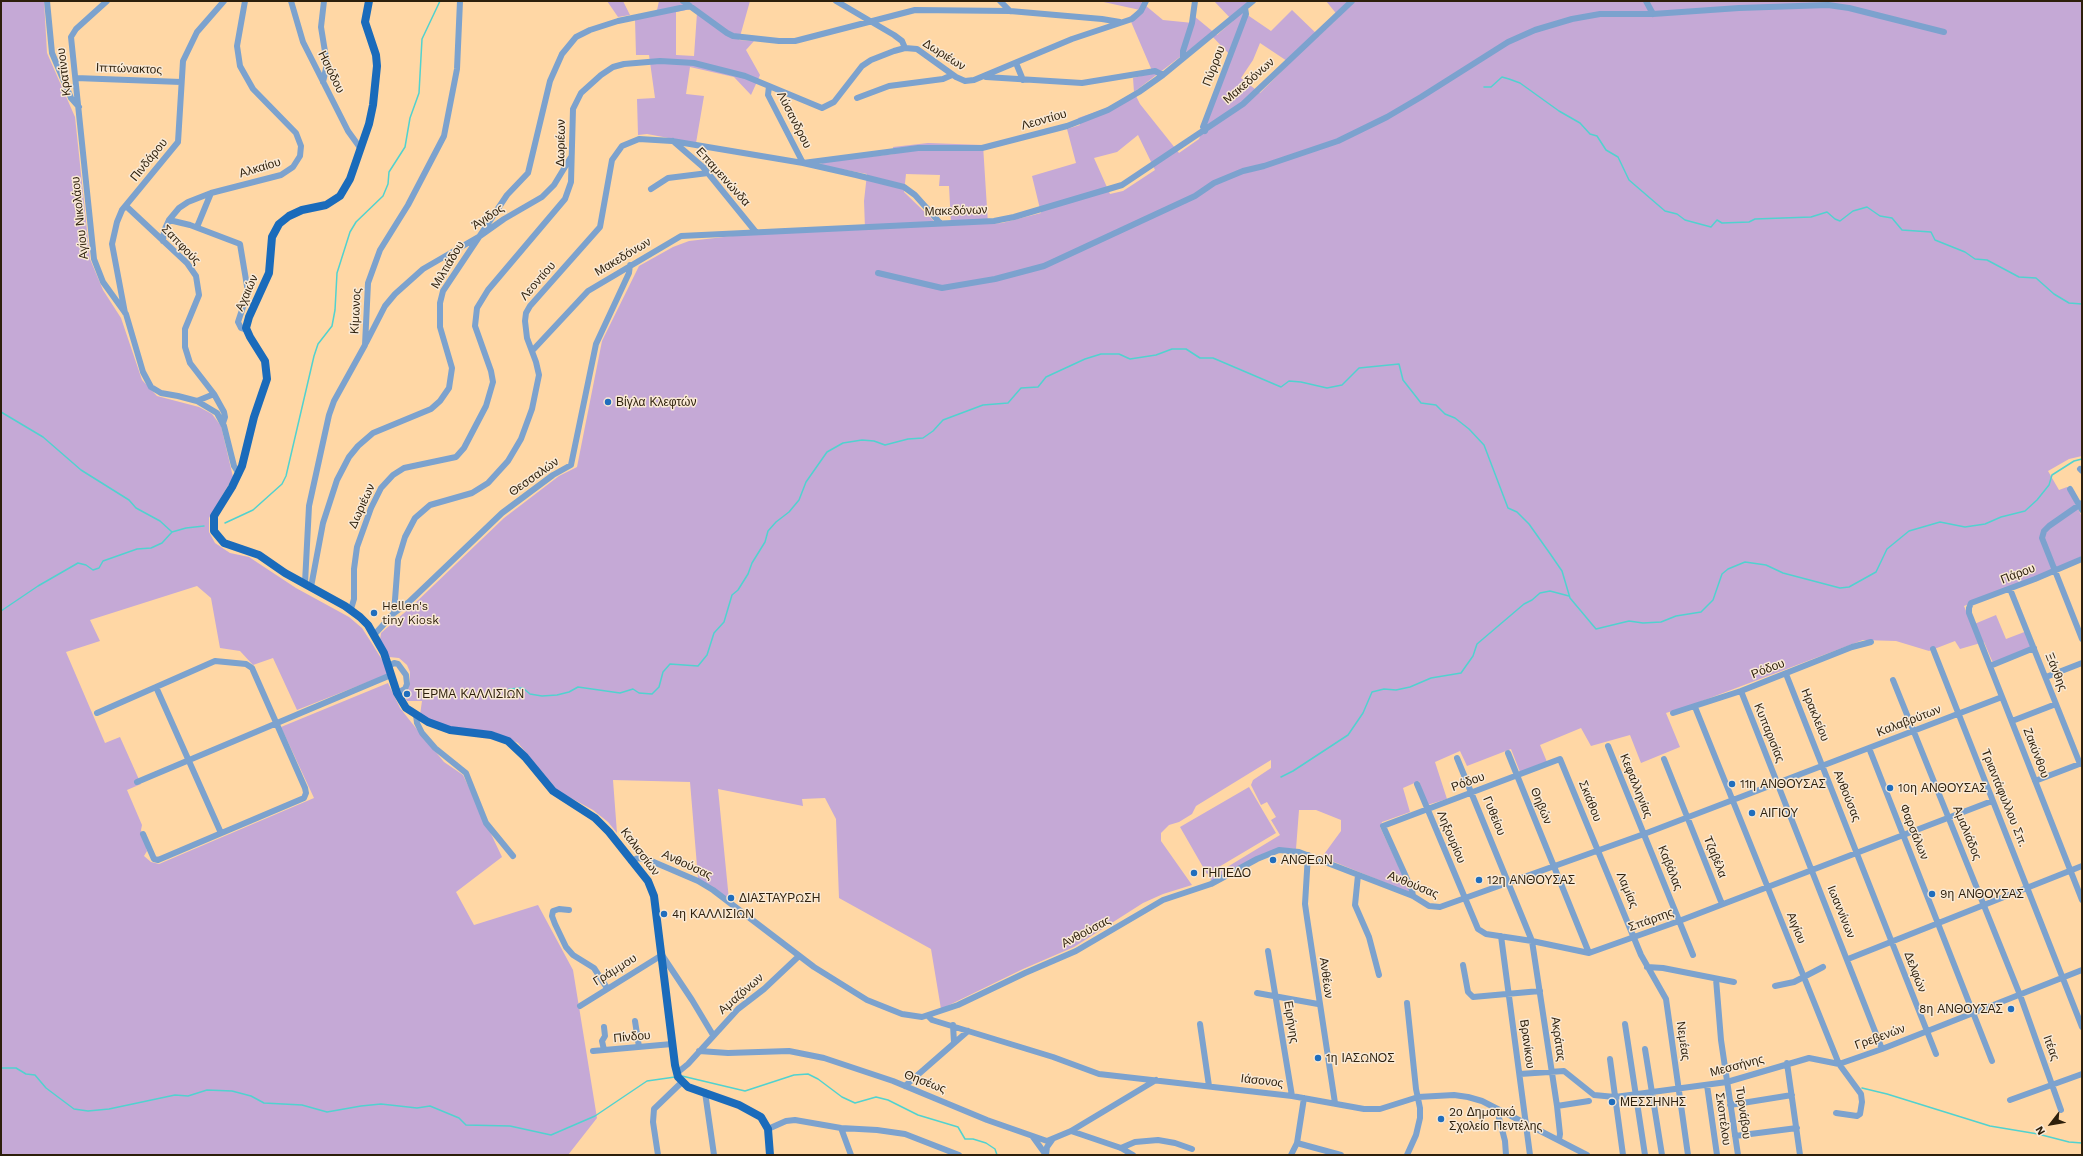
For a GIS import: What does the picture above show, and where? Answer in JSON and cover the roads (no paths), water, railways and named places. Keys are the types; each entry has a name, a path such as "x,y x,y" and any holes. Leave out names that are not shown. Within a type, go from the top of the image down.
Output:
{"main road":[{"name":"Αχαιών","path":"369,1 365,13 365,22 376,55 377,71 372,113 361,149 347,186 338,198 323,206 295,213 282,222 275,231 270,243 269,273 248,320 247,330 265,361 268,374 254,417 245,457 238,474 214,516 212,526 214,533 224,543 257,554 351,609 363,619 374,635"},
{"name":"Καλισσίων","path":"374,635 389,666 397,693 404,706 416,715 450,730 491,735 508,741 525,757 553,791 602,824 631,860 653,891 672,1044 677,1073 682,1082"},
{"path":"682,1082 690,1088 705,1092 751,1110 763,1118 768,1129 770,1155"}],"street":[{"name":"Αγίου Νικολάου","path":"47,1 52,53 71,98 79,107 94,259 103,282 126,314 143,372 151,387 160,393 178,396 197,402 214,411 223,422"},
{"name":"Κρατίνου","path":"79,107 72,34 107,1"},
{"name":"Αλκαίου","path":"163,241 164,231 169,220 188,202 210,193 284,174 295,164 301,153 300,142 296,133 253,89 240,66 237,46 245,1"},
{"name":"Ησιόδου","path":"291,1 300,33 322,82 352,138 361,149"},
{"path":"322,82 327,64 321,27 324,1"},
{"path":"683,1 727,34 779,41 795,41 915,10 1010,10 1102,19 1122,23"},
{"path":"836,1 894,35 902,41 905,48"},
{"path":"1000,1 1010,10"},
{"name":"Δωριέων","path":"351,609 354,599 354,569 357,547 371,508 381,488 393,475 404,468 456,457 464,448 486,406 493,382 491,371 475,326 477,308 488,290 565,199 571,182 572,120 575,102 581,93 594,80 608,70 619,65 660,61 694,63 737,73 818,108 826,107 838,98 858,70 866,63 881,55 905,48 922,52 952,75 961,80 970,81 985,77 1072,39 1122,23 1139,14 1146,1"},
{"path":"1184,57 1182,51 1192,23 1195,1"},
{"name":"Λεοντίου","path":"804,163 918,148 982,148 1067,126 1108,110 1139,92 1163,75 1253,1"},
{"name":"Μακεδόνων","path":"532,351 584,294 630,265 681,236 755,231 1003,220 1122,185 1205,131 1243,104 1352,1"},
{"path":"1646,1 1653,14"},
{"name":"Κίμωνος","path":"308,585 309,506 329,415 334,401 365,345 367,288 377,256 439,149 446,132 457,69 462,2"},
{"name":"Πινδάρου","path":"126,314 112,244 118,218 178,142 183,61 191,43 220,3"},
{"path":"878,273 942,288 995,279 1044,266 1195,196 1214,183 1243,171 1264,166 1338,141 1414,101 1508,42 1535,30 1586,16 1828,5 1856,9 1944,32"},
{"name":"Μιλτιάδου","path":"308,585 323,523 337,480 349,457 358,446 373,433 431,410 440,401 449,388 452,368 440,331 441,300 445,287 507,195 528,173 553,73 562,54 572,41 579,35 602,26 690,6"},
{"name":"Πύρρου","path":"1205,131 1203,127 1246,14 1245,8"},
{"path":"1016,63 1023,80"},
{"path":"985,77 1082,83 1154,71 1163,75"},
{"path":"857,98 889,86 943,79 952,75"},
{"name":"Ιππώνακτος","path":"76,78 181,82"},
{"name":"Λύσανδρου","path":"769,86 768,95 804,163"},
{"name":"Λεοντίου","path":"394,613 398,560 405,537 415,518 430,506 472,493 488,483 508,461 521,439 532,409 539,371 525,326 527,309 600,227 614,156 622,146 635,140 672,141 804,163 904,187 915,195 940,223"},
{"name":"Επαμεινώνδα","path":"672,141 698,162 755,231"},
{"name":"Άγιδος","path":"365,345 385,306 395,294 423,269 480,236 504,219 546,194 554,185 572,155"},
{"path":"651,189 668,178 708,173"},
{"path":"197,227 210,193"},
{"name":"Σαπφούς","path":"126,206 189,266 197,279 199,295 185,329 185,347 190,363 214,394 224,412 223,422"},
{"path":"169,220 197,227 235,241 241,246 248,292 238,322 241,328 247,330"},
{"name":"Θεσσαλών","path":"374,635 394,613 409,602 502,514 553,475 571,465 596,344 629,273 630,265"},
{"path":"197,402 214,394"},
{"path":"223,422 234,466 238,474"},
{"path":"2070,488 2081,506 2053,523 2043,534 2042,538 2082,639"},
{"name":"Πάρου","path":"1969,613 1971,603 2010,589 2082,559"},
{"name":"Ξάνθης","path":"2010,589 2081,764"},
{"name":"Ζακύνθου","path":"1969,613 2082,900"},
{"name":"Ρόδου","path":"1673,713 1741,691 1852,647 1871,642"},
{"path":"1990,666 2034,648"},
{"name":"Τριαντάφυλλου Σπ.","path":"1933,649 1992,801 2064,977 2082,1026"},
{"path":"97,713 214,661 246,664 252,668 306,793 304,798 156,860 154,859 143,834"},
{"path":"389,666 394,663 398,664 406,675 407,684 405,689 397,693"},
{"path":"2046,677 2082,663"},
{"name":"Ηρακλείου","path":"1786,674 1823,765"},
{"path":"138,782 276,722 391,675"},
{"name":"Αμαλιάδος","path":"1893,680 1950,817 2020,995"},
{"path":"156,687 221,833"},
{"name":"Κυπαρισίας","path":"1741,691 1777,783"},
{"name":"Καλαβρύτων","path":"1823,765 2002,697"},
{"path":"2012,721 2056,704"},
{"name":"Αιγίου","path":"1695,707 1839,1064 1861,1094 1861,1112 1857,1116 1836,1113"},
{"path":"416,715 417,723 422,733 435,748 466,773 486,823 513,856"},
{"name":"Κεφαλληνίας","path":"1608,746 1644,834"},
{"name":"Φαρσάλων","path":"1869,748 1938,924"},
{"name":"Θηβών","path":"1508,753 1589,953"},
{"name":"Γυθείου","path":"1457,758 1472,791 1532,941"},
{"name":"Ρόδου","path":"1413,896 1412,890 1383,826 1427,808 1560,759"},
{"name":"Σκιάθου","path":"1560,759 1598,851"},
{"name":"Τζαβέλα","path":"1664,759 1722,904"},
{"path":"2035,781 2081,764"},
{"name":"Ανθούσας","path":"631,860 638,858 649,860 706,886 799,956 833,979 877,1005 908,1016 928,1016 958,1005 993,987 1086,947 1163,900 1211,884 1271,853 1290,850 1308,855 1413,896 1434,907 1446,906 1644,834 1823,765 1892,942"},
{"name":"Ιωαννίνων","path":"1777,783 1848,959 1882,1049"},
{"name":"Ληξουρίου","path":"1417,784 1466,898"},
{"name":"Σπάρτης","path":"1589,953 1679,921 1992,801"},
{"name":"Καβάλας","path":"1644,834 1693,956"},
{"name":"Λαμίας","path":"1598,851 1635,937"},
{"name":"Ανθέων","path":"1308,855 1305,904 1318,1004 1335,1103"},
{"path":"1848,959 2082,866"},
{"path":"1358,875 1355,905 1369,937 1379,975"},
{"path":"1466,898 1478,929 1486,934 1532,941 1589,953"},
{"path":"569,910 559,909 553,911 552,916 561,935 573,955 594,968 607,988"},
{"path":"1938,924 1992,1061"},
{"name":"Βρανίκου","path":"1501,936 1530,1155"},
{"name":"Νεμέας","path":"1635,937 1647,967 1666,999 1688,1155"},
{"name":"Ακράτας","path":"1532,941 1557,1106 1558,1140"},
{"name":"Δελφών","path":"1892,942 1936,1054"},
{"name":"Ειρήνης","path":"1268,951 1292,1096"},
{"path":"662,955 713,1035"},
{"name":"Γράμμου","path":"580,1006 662,955"},
{"name":"Αμαζόνων","path":"699,1051 738,1009 764,989 799,956"},
{"path":"1463,965 1470,995 1473,997 1540,991"},
{"path":"1647,967 1663,968 1734,982"},
{"path":"1774,986 1783,986 1823,967"},
{"path":"1973,1013 2082,970"},
{"name":"Τυρνάβου","path":"1716,979 1727,1082 1738,1155"},
{"path":"1257,993 1318,1004"},
{"name":"Ιτέας","path":"2020,995 2061,1110"},
{"path":"1407,1002 1420,1118 1416,1134 1407,1155"},
{"name":"Γρεβενών","path":"1839,1064 1927,1032 1973,1013"},
{"name":"Ιάσονος","path":"928,1016 932,1020 953,1025 1053,1057 1099,1074 1292,1096 1364,1109 1380,1109 1418,1098 1454,1095 1468,1097 1501,1111 1586,1155"},
{"path":"635,1021 639,1047"},
{"path":"1200,1024 1209,1086"},
{"path":"1625,1024 1645,1155"},
{"path":"953,1025 954,1042"},
{"path":"604,1027 605,1036 602,1040 604,1050"},
{"path":"905,1086 968,1031"},
{"name":"Πίνδου","path":"593,1052 672,1044"},
{"path":"1645,1049 1662,1155"},
{"path":"677,1073 688,1064 699,1051"},
{"name":"Θησέως","path":"699,1051 728,1053 789,1051 805,1053 843,1063 1032,1137 1043,1140 1052,1140"},
{"name":"Μεσσήνης","path":"1520,1074 1564,1071 1594,1095 1616,1097 1727,1082 1787,1063 1809,1058 1839,1064"},
{"path":"1610,1059 1623,1155"},
{"path":"1787,1063 1800,1155"},
{"path":"2010,1100 2053,1086 2082,1074"},
{"path":"1046,1155 1047,1147 1052,1140 1071,1131 1156,1080"},
{"path":"658,1155 653,1122 654,1109 682,1082"},
{"name":"Σκοπέλου","path":"1707,1085 1717,1155"},
{"path":"705,1092 714,1155"},
{"path":"1730,1105 1792,1095"},
{"path":"1291,1155 1297,1143 1304,1098"},
{"path":"1557,1106 1589,1101"},
{"path":"1501,1111 1499,1118 1505,1141 1506,1155"},
{"path":"768,1129 786,1120 791,1120 841,1128 877,1130 905,1134 959,1155"},
{"path":"841,1128 851,1155"},
{"path":"1735,1136 1796,1128"},
{"path":"1071,1131 1121,1148 1130,1154"},
{"path":"1032,1137 1046,1155"},
{"path":"1121,1148 1135,1142 1158,1140 1175,1143 1192,1149"},
{"path":"1297,1143 1341,1155"}],"waterway":[{"path":"225,523 253,510 282,484 286,476 314,356 318,344 332,326 335,310 337,273 350,232 356,222 383,196 388,184 389,172 405,147 410,118 419,93 422,39 440,1"},
{"path":"1484,87 1491,87 1502,77 1520,83 1559,111 1580,123 1590,134 1597,136 1606,150 1618,157 1629,180 1665,211 1677,214 1685,220 1711,227 1717,220 1722,223 1749,222 1755,219 1811,217 1827,212 1835,219 1840,221 1853,211 1867,207 1880,216 1892,218 1902,230 1931,232 1935,240 1965,252 1975,259 1987,260 2019,277 2036,278 2054,294 2069,303 2082,304"},
{"path":"509,689 523,688 530,694 542,696 557,695 569,692 578,687 620,693 633,689 639,693 652,694 659,687 663,672 670,664 698,666 707,655 714,633 724,622 732,595 738,590 748,574 752,563 765,542 768,531 776,522 789,512 799,500 806,482 827,452 843,443 862,440 874,441 885,445 908,439 923,438 933,431 943,420 983,405 1008,403 1021,388 1038,387 1046,377 1085,359 1101,354 1119,354 1130,359 1156,355 1172,349 1186,349 1200,358 1213,358 1281,387 1289,381 1327,388 1342,385 1359,368 1399,364 1403,380 1421,403 1436,405 1445,414 1455,418 1469,429 1484,445 1508,508 1517,512 1529,524 1562,571 1570,598 1596,629 1629,621 1643,623 1661,622 1676,616 1701,612 1713,600 1722,574 1728,569 1745,562 1766,565 1783,573 1840,588 1849,587 1876,572 1887,549 1909,531 1940,522 1965,527 1985,524 2001,517 2025,511 2037,500 2049,485 2052,475 2074,461 2082,459"},
{"path":"1,412 43,437 81,470 129,500 136,508 160,521 172,532"},
{"path":"1,611 38,586 78,563 86,565 93,570 99,568 103,561 137,549 151,548 162,543 172,532 186,528 204,526"},
{"path":"1281,777 1293,771 1348,735 1363,713 1372,692 1384,689 1396,690 1410,687 1431,678 1461,673 1473,656 1477,644 1524,604 1532,600 1540,593 1550,591 1569,596"},
{"path":"1,1068 16,1068 26,1074 35,1075 46,1088 74,1109 88,1111 109,1109 175,1095 188,1096 207,1090 232,1091 251,1096 264,1103 302,1105 327,1112 381,1104 417,1108 430,1106 459,1118 466,1125 510,1126 551,1135 595,1116 647,1081 675,1077"},
{"path":"682,1076 745,1091 794,1075 808,1074 818,1079 842,1097 855,1103 876,1097 888,1100 918,1115 958,1127 965,1139 973,1139 986,1143 995,1149 997,1155"},
{"path":"1862,1088 1887,1094 1990,1126 2038,1134 2069,1142 2082,1143"}],"place":[{"name":"Βίγλα Κλεφτών","path":"608,402"},
{"name":"Hellen's tiny Kiosk","path":"374,613"},
{"name":"ΤΕΡΜΑ ΚΑΛΛΙΣΙΩΝ","path":"407,694"},
{"name":"11η ΑΝΘΟΥΣΑΣ","path":"1732,784"},
{"name":"10η ΑΝΘΟΥΣΑΣ","path":"1890,788"},
{"name":"ΑΙΓΙΟΥ","path":"1752,813"},
{"name":"ΑΝΘΕΩΝ","path":"1273,860"},
{"name":"ΓΗΠΕΔΟ","path":"1194,873"},
{"name":"12η ΑΝΘΟΥΣΑΣ","path":"1479,880"},
{"name":"9η ΑΝΘΟΥΣΑΣ","path":"1932,894"},
{"name":"ΔΙΑΣΤΑΥΡΩΣΗ","path":"731,898"},
{"name":"4η ΚΑΛΛΙΣΙΩΝ","path":"664,914"},
{"name":"8η ΑΝΘΟΥΣΑΣ","path":"2011,1009"},
{"name":"1η ΙΑΣΩΝΟΣ","path":"1318,1058"},
{"name":"ΜΕΣΣΗΝΗΣ","path":"1612,1102"},
{"name":"2ο Δημοτικό Σχολείο Πεντέλης","path":"1441,1119"}]}
